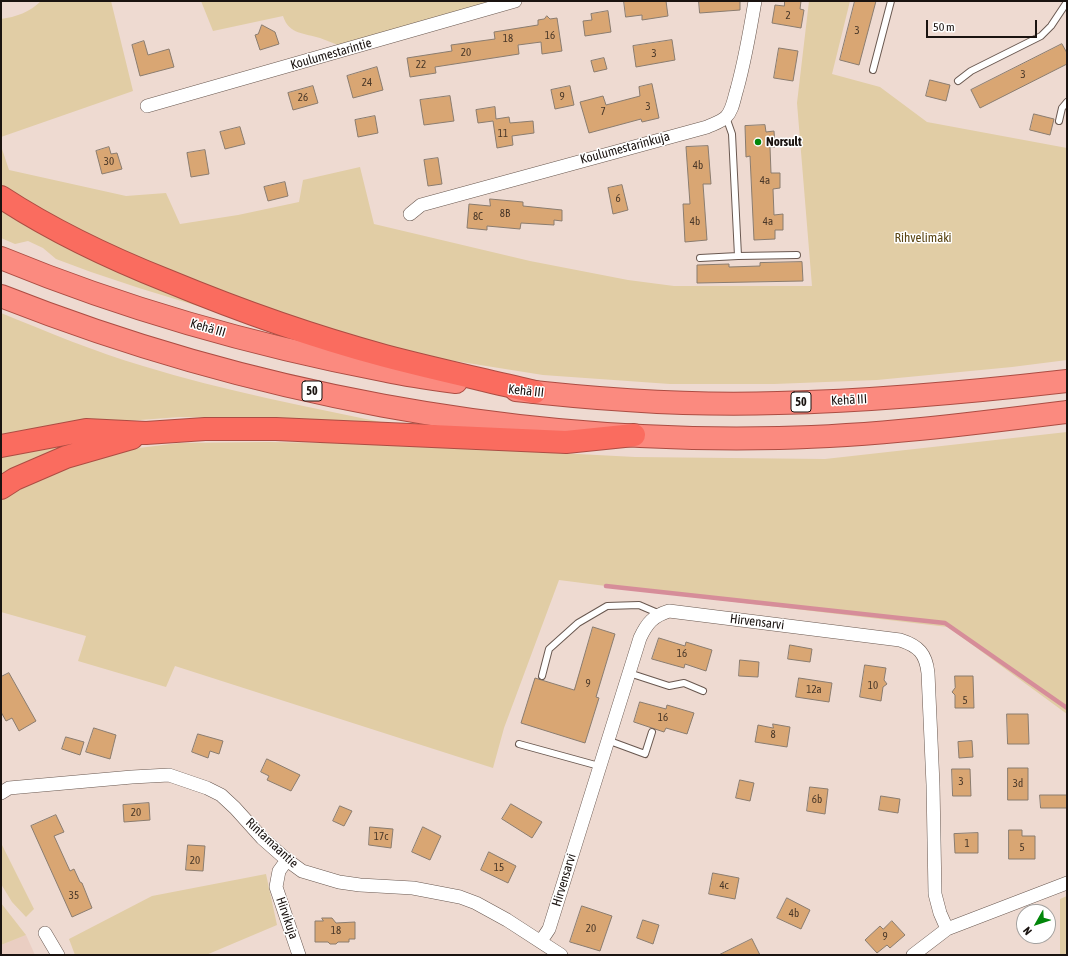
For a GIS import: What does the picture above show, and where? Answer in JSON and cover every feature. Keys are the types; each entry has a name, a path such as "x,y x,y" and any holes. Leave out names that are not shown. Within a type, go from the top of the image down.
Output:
{"highway":[{"path":"1,197 66,236 130,266 209,298 308,333 385,356 535,392"},
{"name":"Kehä III","path":"1,258 78,287 161,315 310,355 396,373 459,383 535,392 616,400 684,403 777,403 983,391 1067,381"},
{"name":"50","path":"1,296 60,319 144,348 296,388 450,416 565,431 699,438 780,438 897,432 1067,412"},
{"path":"1,446 86,430 146,432 205,429 276,429 566,442 634,435"},
{"path":"1,488 21,476 66,457 121,442 146,432"}],"street":[{"name":"Koulumestarintie","path":"147,106 515,1"},
{"path":"726,117 731,110 745,60 755,1"},
{"name":"Koulumestarinkuja","path":"410,214 421,205 706,127 726,117"},
{"name":"Hirvensarvi","path":"541,941 549,929 640,638 647,624 660,614 669,611 900,640 912,644 917,648 927,662 928,673 933,785 934,894 947,929"},
{"name":"Rintamaantie","path":"1,793 9,788 169,775 207,788 221,795 262,838 302,871 339,882 360,886 413,888 460,897 476,903 508,920 561,955"},
{"name":"Hirvikuja","path":"287,860 279,871 276,887 299,955"},
{"path":"913,955 947,929 1067,883"},
{"path":"45,933 58,955"}],"lane":[{"path":"873,70 891,1"},
{"path":"958,81 977,68 1041,36 1051,26 1067,2"},
{"path":"1059,121 1062,108 1067,102"},
{"path":"726,117 732,134 738,256"},
{"path":"700,258 797,255"},
{"path":"542,676 549,649 578,623 607,606 639,606 660,614"},
{"path":"628,673 670,686 684,683 703,691"},
{"path":"608,740 645,754 652,732"},
{"path":"520,744 600,766"}],"shaded area":[{"path":"26,935 35,955 1,955 1,945"}],"green space":[{"path":"41,1 111,1 133,91 1,137 1,19 22,13"},
{"path":"201,1 493,1 338,45 293,30 289,27 283,16 213,31"},
{"name":"Rihvelimäki","path":"809,1 850,1 832,74 880,87 927,122 1067,148 1067,360 1012,367 877,380 774,384 670,384 543,375 436,358 328,331 237,299 68,227 1,189 1,146 9,170 126,196 166,193 180,224 238,215 299,202 303,180 360,167 374,224 530,261 628,280 674,286 812,286 797,103"},
{"path":"1,208 276,330 91,272 56,259 43,248 28,241 15,244 1,238"},
{"path":"1,313 107,354 174,375 266,398 391,424 256,418 180,417 113,422 1,436"},
{"path":"1067,432 1067,714 948,627 559,580 504,728 493,768 175,666 166,687 78,661 86,636 1,612 1,496 16,487 107,452 179,443 269,442 387,444 635,457 825,459"},
{"path":"73,445 1,476 1,457 40,449"},
{"path":"1,843 34,909 26,917 12,902 1,884"},
{"path":"266,874 277,925 206,955 75,955 69,939 152,896"},
{"path":"1067,896 1067,955 1060,955 1060,899"},
{"path":"1,903 26,935 1,945"}],"building":[{"path":"624,1 666,1 668,16 642,20 642,15 626,17"},
{"path":"699,1 740,1 740,10 700,13"},
{"path":"785,1 801,1 800,9 804,10 801,28 772,23 775,5 784,6"},
{"path":"855,1 876,1 859,65 840,60"},
{"path":"608,11 611,32 585,36 583,21 592,20 591,14"},
{"path":"547,16 550,19 557,18 562,51 542,54 541,42 518,45 519,54 435,67 436,73 410,77 407,58 452,51 451,45 495,39 494,32 538,25 538,20 544,19"},
{"path":"262,25 275,32 279,44 260,50 255,35 258,34"},
{"path":"672,40 675,60 636,67 633,46"},
{"path":"144,41 148,55 169,49 174,67 140,76 132,45"},
{"path":"1062,44 1067,53 1067,64 980,108 971,90"},
{"path":"779,48 798,51 793,81 774,78"},
{"path":"604,58 607,69 594,72 591,61"},
{"path":"377,67 383,90 353,98 347,76"},
{"path":"930,80 950,85 946,101 926,96"},
{"path":"652,84 659,118 642,122 641,119 589,133 580,102 603,96 606,105 640,96 639,87"},
{"path":"313,86 318,103 293,110 288,93"},
{"path":"570,86 574,105 555,109 551,90"},
{"path":"450,96 454,121 424,125 420,100"},
{"path":"495,107 496,119 509,117 510,123 533,121 534,133 512,136 513,145 497,148 493,121 478,123 476,110"},
{"path":"1034,114 1054,119 1050,135 1030,130"},
{"path":"375,116 378,133 358,137 355,120"},
{"path":"765,125 766,132 774,131 775,147 770,147 771,173 780,173 780,188 773,189 774,215 783,214 783,230 775,230 775,239 754,240 750,156 746,157 745,126"},
{"path":"240,127 245,144 225,149 220,132"},
{"path":"708,146 711,184 703,184 707,240 685,242 683,204 690,204 686,147"},
{"path":"109,147 111,154 117,153 122,169 102,174 96,151"},
{"path":"205,150 209,174 191,177 187,153"},
{"path":"438,158 442,184 428,186 424,160"},
{"path":"285,182 288,196 268,201 264,187"},
{"path":"622,185 628,210 613,214 608,188"},
{"path":"490,199 523,202 523,206 562,210 562,221 554,220 554,225 521,223 520,229 487,226 487,230 467,228 469,204 490,206"},
{"path":"802,262 803,281 697,283 697,265 729,264 729,267 760,266 760,263"},
{"path":"593,627 615,634 596,697 599,698 585,743 521,723 535,678 574,690"},
{"path":"659,638 685,646 686,642 712,650 706,671 685,664 684,668 652,659"},
{"path":"790,645 812,649 810,662 788,659"},
{"path":"740,660 759,662 758,677 739,676"},
{"path":"865,665 886,668 884,680 887,684 883,687 881,701 860,697"},
{"path":"9,673 36,721 19,731 12,718 6,721 1,712 1,677"},
{"path":"955,676 973,676 974,708 955,708 955,695 952,692 955,688"},
{"path":"799,678 832,683 829,702 796,697"},
{"path":"640,702 666,709 667,705 694,713 687,734 666,728 664,732 634,722"},
{"path":"1007,714 1028,714 1029,744 1008,744"},
{"path":"773,724 790,727 787,747 755,742 758,725 773,728"},
{"path":"94,728 116,735 110,759 86,752"},
{"path":"198,734 223,741 219,754 210,751 208,758 192,752"},
{"path":"66,737 84,742 80,755 62,749"},
{"path":"972,741 973,757 959,758 958,742"},
{"path":"267,759 300,775 291,791 267,780 269,776 261,772"},
{"path":"1008,768 1028,768 1028,800 1008,800"},
{"path":"952,769 970,769 971,796 953,796"},
{"path":"740,780 754,783 750,801 736,798"},
{"path":"810,787 828,789 825,814 807,811"},
{"path":"1040,795 1067,795 1067,808 1041,808"},
{"path":"881,796 900,799 898,813 879,810"},
{"path":"149,803 150,820 124,822 123,805"},
{"path":"511,804 542,822 532,838 502,819"},
{"path":"340,806 352,811 344,826 333,821"},
{"path":"56,815 64,832 54,836 70,871 74,869 80,882 82,883 92,908 72,917 31,826"},
{"path":"370,827 393,829 391,848 369,845"},
{"path":"423,827 441,836 430,860 412,852"},
{"path":"1009,830 1022,830 1022,836 1035,836 1035,859 1009,859"},
{"path":"978,833 978,853 955,853 954,834"},
{"path":"188,845 205,846 203,871 186,870"},
{"path":"489,852 516,866 508,883 481,870"},
{"path":"713,873 739,878 735,899 709,894"},
{"path":"787,898 810,910 801,929 777,918"},
{"path":"582,906 612,916 600,951 570,942"},
{"path":"322,918 332,918 336,923 355,922 355,939 349,939 349,942 338,942 336,944 330,944 328,942 315,942 315,921 323,921"},
{"path":"643,920 659,925 653,944 637,938"},
{"path":"892,921 905,935 890,948 887,945 877,953 865,940 880,926 883,929"},
{"path":"752,939 760,955 719,955"}],"waterway":[{"path":"606,586 945,623 1067,708"}],"place":[{"name":"Norsult","path":"758,142"}]}
